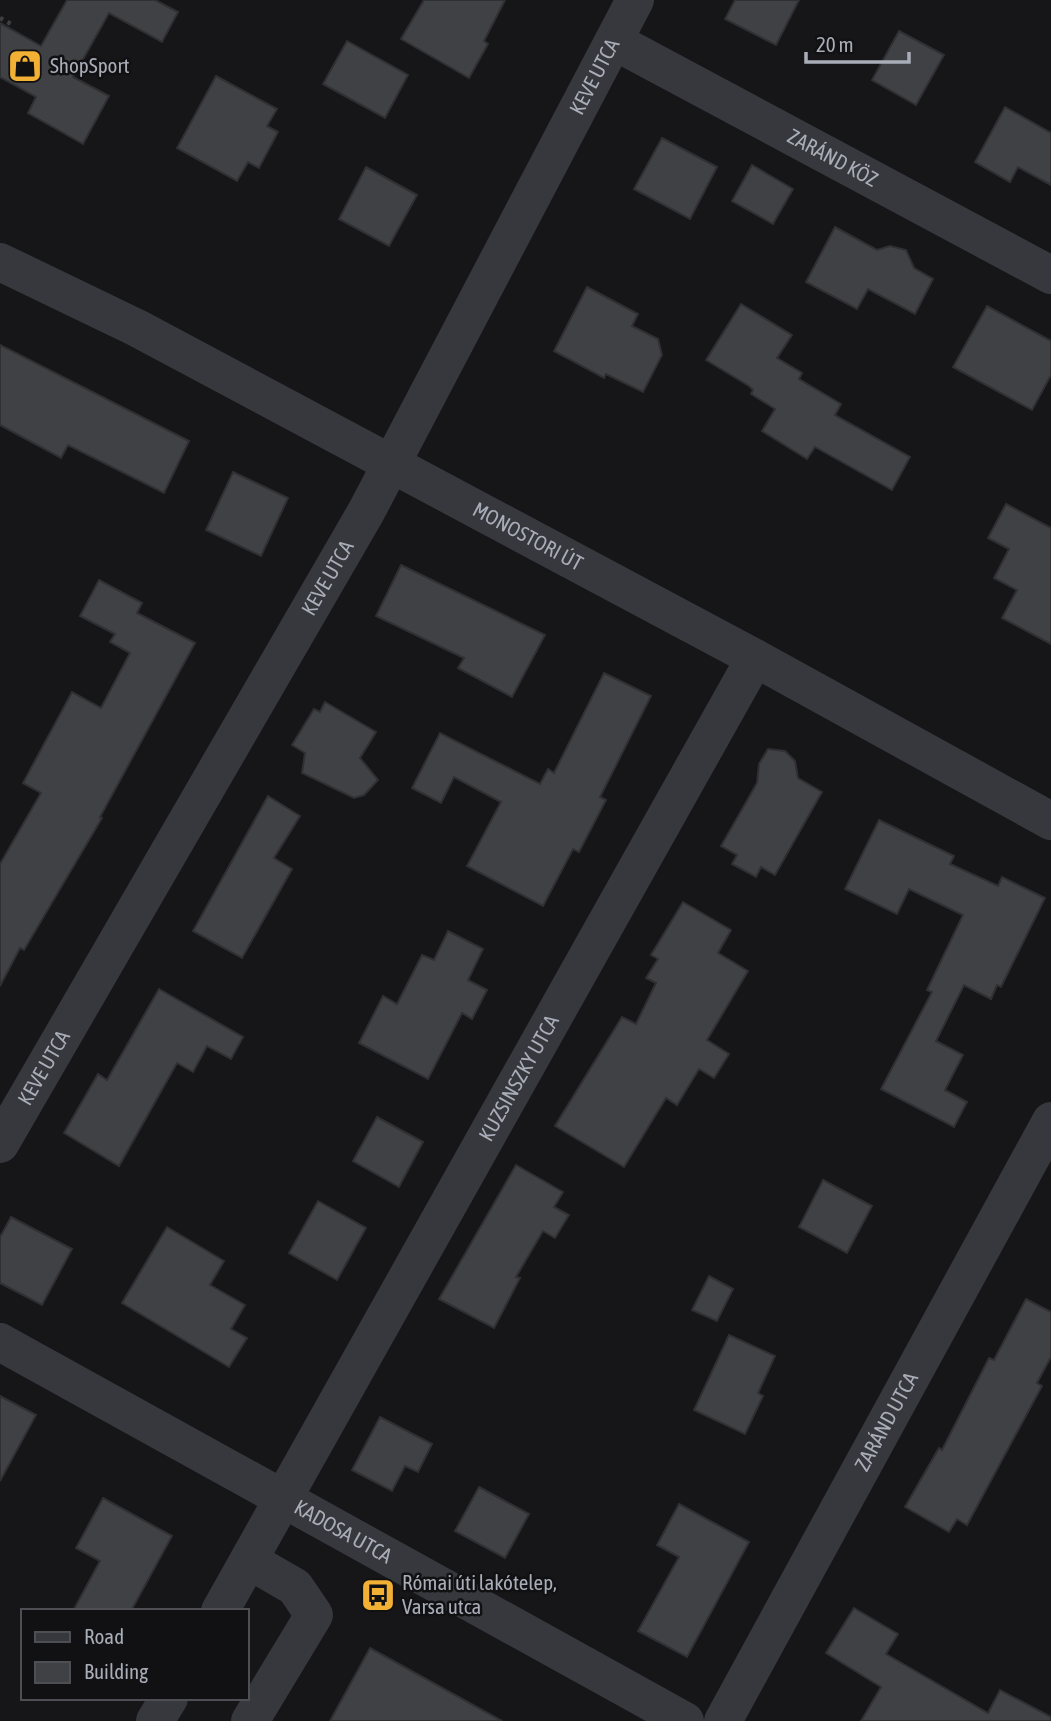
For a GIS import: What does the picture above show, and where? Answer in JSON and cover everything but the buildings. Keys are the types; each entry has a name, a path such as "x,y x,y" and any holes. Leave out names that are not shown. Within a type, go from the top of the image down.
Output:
{"street":[{"name":"KEVE UTCA","path":"0,1144 392,464 635,0"},
{"name":"ZARÁND KÖZ","path":"614,41 1051,275"},
{"name":"MONOSTORI ÚT","path":"0,262 137,328 755,658 1051,821"},
{"name":"KUZSINSZKY UTCA","path":"221,1609 755,658"},
{"name":"ZARÁND UTCA","path":"723,1721 1051,1121"},
{"name":"KADOSA UTCA","path":"0,1342 685,1721"},
{"path":"250,1561 295,1587 314,1615 250,1721"},
{"path":"155,1721 168,1700"}],"path":[{"path":"0,18 13,25"}],"place":[{"name":"ShopSport","path":"25,66"},
{"name":"Római úti lakótelep, Varsa utca","path":"378,1595"}]}
